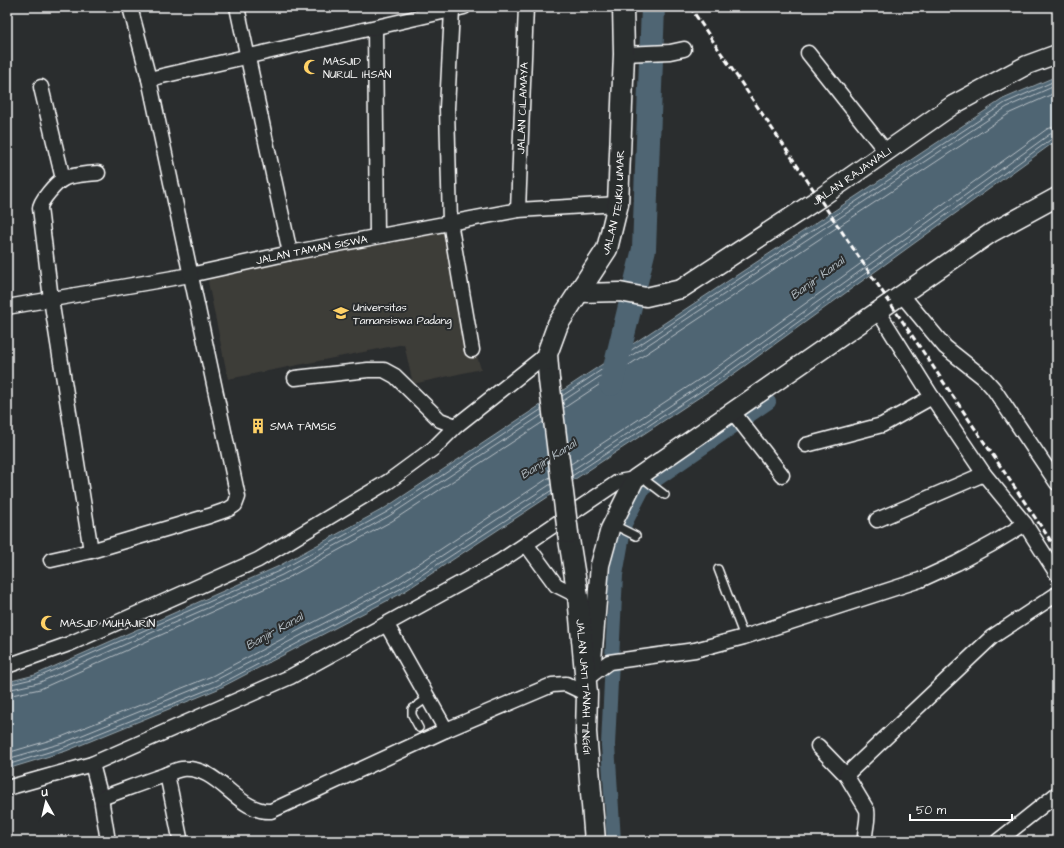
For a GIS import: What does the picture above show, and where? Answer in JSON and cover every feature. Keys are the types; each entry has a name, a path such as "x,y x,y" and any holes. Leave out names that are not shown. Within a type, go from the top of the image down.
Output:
{"main road":[{"name":"JALAN TEUKU UMAR","path":"568,533 547,354 558,324 607,249 618,204 630,54 623,7"},
{"name":"JALAN JATI TANAH TINGGI","path":"568,533 578,596 589,685 586,732 595,841"}],"street":[{"path":"51,560 91,551 222,512 229,509 238,501 149,80 130,7"},
{"path":"237,7 290,253"},
{"name":"JALAN CILAMAYA","path":"518,210 526,7"},
{"path":"149,80 458,8 447,108 450,222 472,350"},
{"path":"375,28 377,236"},
{"path":"630,54 677,51"},
{"path":"808,53 887,153"},
{"name":"JALAN RAJAWALI","path":"579,293 620,292 646,297 681,289 887,153 953,105 1027,65 1057,54"},
{"path":"41,87 63,179"},
{"path":"91,551 51,299 40,204 63,179 98,173"},
{"path":"589,685 600,565 613,528 642,478 733,415 878,310 902,295 990,233 1057,197"},
{"name":"JALAN TAMAN SISWA","path":"7,306 190,275 290,253 518,210 618,204"},
{"path":"902,295 945,347 984,378 993,388 1057,483"},
{"path":"878,310 932,397 984,474 1025,524 1057,574"},
{"path":"7,666 69,644 258,560 390,481 434,448 456,426 547,354"},
{"path":"295,378 368,370 384,370 395,376 440,420 456,426"},
{"path":"806,445 882,425 932,397"},
{"path":"733,415 748,431 782,475"},
{"path":"877,520 984,474"},
{"path":"7,788 92,764 290,677 387,625 499,562 618,482 642,478"},
{"path":"101,798 182,769 200,771 229,789 251,808 263,812 271,811 446,730 552,685 589,685 615,661 695,650 744,637 920,580 987,548 1025,524"},
{"path":"526,544 556,585 578,596"},
{"path":"846,775 992,637 1057,594"},
{"path":"387,625 429,697 446,730"},
{"path":"818,746 846,775 867,810 865,841"},
{"path":"92,764 101,798 108,841"},
{"path":"167,774 180,838"},
{"path":"998,841 1057,794"}],"lane":[{"path":"642,478 663,494"},
{"path":"613,528 633,535"},
{"path":"718,570 744,637"},
{"path":"419,728 412,714 412,709 429,697"}],"shaded area":[{"name":"Universitas Tamansiswa Padang","path":"449,230 473,343 481,369 413,384 404,344 228,379 208,282 213,274"}],"water":[{"name":"Banjir Kanal","path":"1057,76 1057,140 721,383 402,593 218,689 66,751 7,769 7,682 35,675 277,567 385,508 1003,99"}],"waterway":[{"path":"611,384 644,249 653,7"},
{"path":"614,841 608,745 616,575 625,524 643,489 769,402"}],"railway":[{"path":"690,7 1057,550"}],"place":[{"name":"MASJID NURUL IHSAN","path":"311,67"},
{"name":"Universitas Tamansiswa Padang","path":"341,313"},
{"name":"SMA TAMSIS","path":"258,426"},
{"name":"MASJID MUHAJIRIN","path":"48,623"}]}
